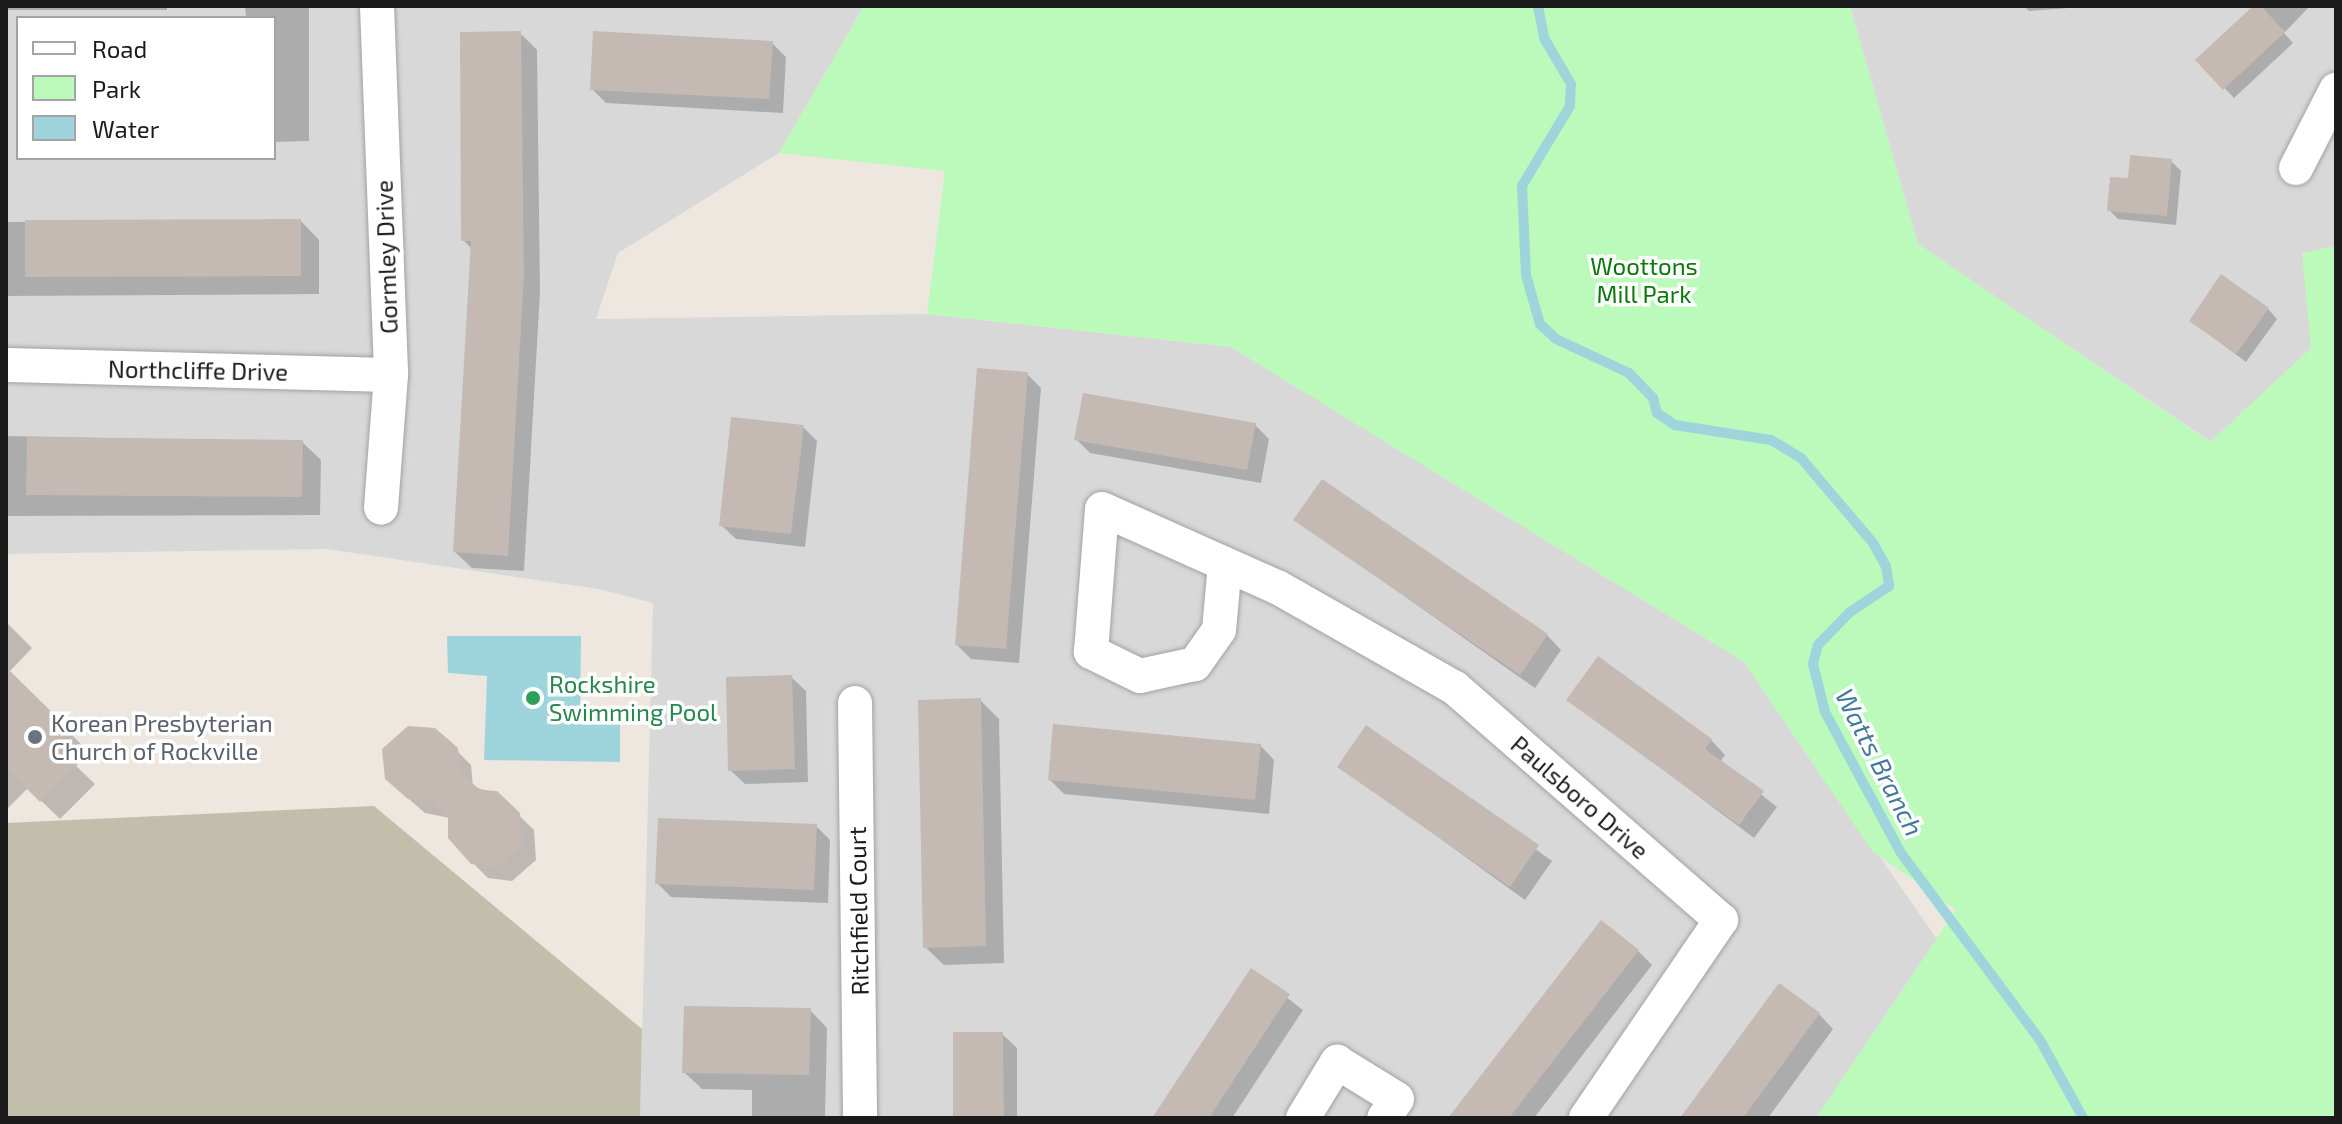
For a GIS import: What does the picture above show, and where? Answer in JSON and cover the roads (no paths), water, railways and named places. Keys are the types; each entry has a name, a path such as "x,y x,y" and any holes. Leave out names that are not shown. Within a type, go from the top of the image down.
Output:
{"street":[{"name":"Gormley Drive","path":"377,6 391,375 381,508"},
{"path":"2296,168 2336,90"},
{"name":"Northcliffe Drive","path":"6,365 391,375"},
{"name":"Paulsboro Drive","path":"1225,564 1219,630 1195,664 1140,676 1091,652 1102,509 1279,588 1455,688 1721,920 1586,1118"},
{"name":"Ritchfield Court","path":"855,703 860,1118"},
{"path":"1303,1118 1337,1062 1397,1099 1384,1118"}],"water":[{"name":"Rockshire Swimming Pool","path":"447,636 581,636 580,720 620,721 620,762 484,760 487,676 448,673"}],"waterway":[{"name":"Watts Branch","path":"1538,6 1544,38 1571,84 1570,106 1522,186 1526,275 1540,324 1556,339 1629,373 1653,398 1657,413 1675,425 1771,440 1801,458 1873,543 1886,566 1889,586 1850,612 1818,645 1813,664 1825,712 1901,853 2040,1040 2083,1118"}],"place":[{"name":"Rockshire Swimming Pool","path":"533,698"},
{"name":"Korean Presbyterian Church of Rockville","path":"35,737"}],"park label":[{"name":"Woottons Mill Park","path":"1644,280"}]}
